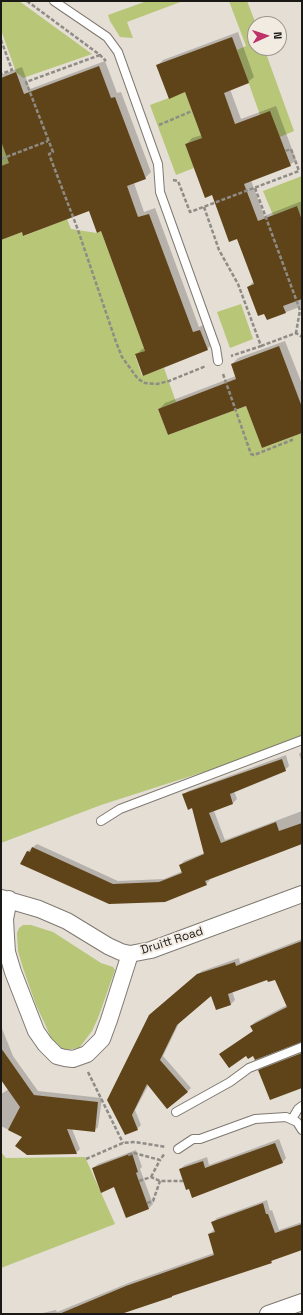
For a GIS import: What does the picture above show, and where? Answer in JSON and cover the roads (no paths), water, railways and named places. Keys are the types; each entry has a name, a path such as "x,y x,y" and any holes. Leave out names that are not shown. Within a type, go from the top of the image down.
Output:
{"street":[{"name":"Druitt Road","path":"5,899 39,909 67,921 108,946 130,954 151,950 302,894"},
{"path":"5,899 7,952 13,972 36,1031 45,1044 57,1056 73,1059 87,1054 102,1039 130,954"},
{"path":"268,1314 302,1302"}],"lane":[{"path":"54,1 107,37 118,52 158,164 160,192 216,348 218,361"},
{"path":"101,821 120,809 302,740"},
{"path":"176,1112 230,1082 249,1068 302,1047"},
{"path":"292,1119 302,1106"},
{"path":"178,1149 193,1139 200,1139 255,1119 286,1117 297,1122 302,1130"}]}
